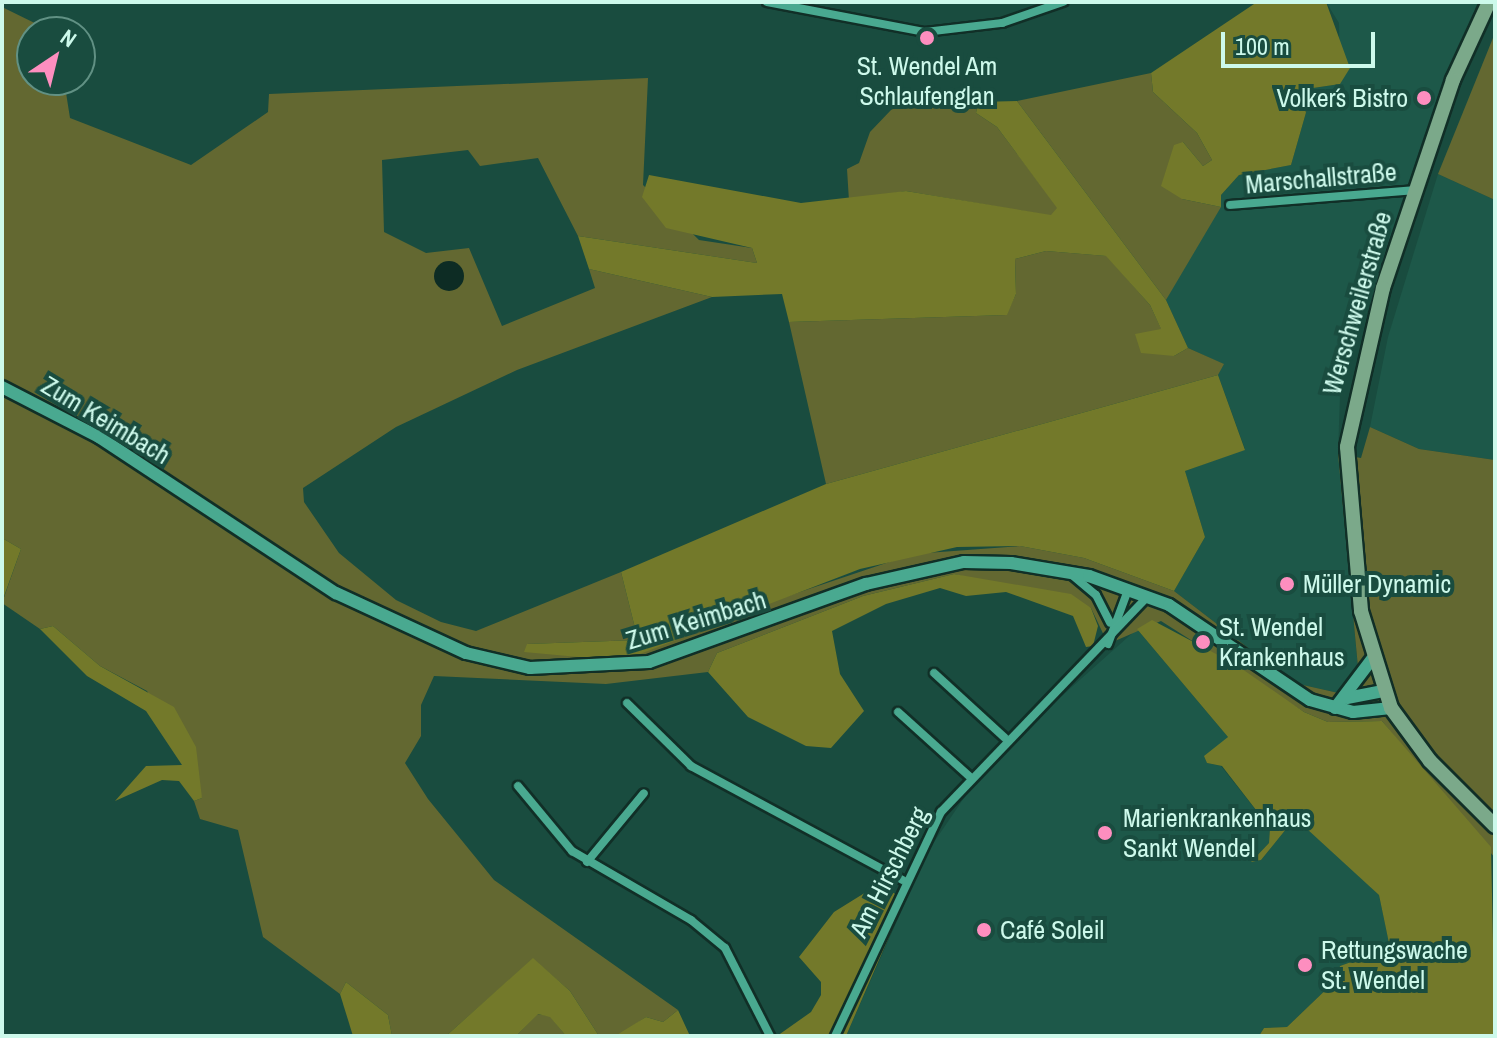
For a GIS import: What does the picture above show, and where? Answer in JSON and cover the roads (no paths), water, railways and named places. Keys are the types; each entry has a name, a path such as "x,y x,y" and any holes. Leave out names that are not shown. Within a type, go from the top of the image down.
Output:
{"main road":[{"name":"Werschweilerstraße","path":"1489,9 1415,190 1363,353 1347,447 1353,562 1372,659 1384,691 1391,708 1430,761 1495,826"}],"street":[{"path":"767,2 925,32 1002,23 1063,2"},
{"name":"Marschallstraße","path":"1230,205 1415,190"},
{"name":"Zum Keimbach","path":"2,387 99,437 201,505 417,636 530,668 649,662 925,568 1011,563 1069,572 1147,597 1335,708"},
{"path":"1069,572 1096,595 1110,623"},
{"path":"1108,644 1110,623 1128,590"},
{"name":"Am Hirschberg","path":"835,1036 903,880 969,776 1005,738 1108,644 1147,597"},
{"path":"1335,708 1347,698 1372,659"},
{"path":"934,673 1005,738"},
{"path":"1347,698 1384,691"},
{"path":"627,703 657,740 715,779 849,857 903,880"},
{"path":"1335,708 1391,708"},
{"path":"898,712 969,776"},
{"path":"715,779 721,769"},
{"path":"518,786 552,833 587,862 708,932 741,970 770,1036"},
{"path":"587,862 644,793"}],"water":[{"path":"449,261 455,262 463,270 463,282 455,290 449,291 443,290 435,282 434,276 435,270 443,262"}],"place":[{"name":"St. Wendel Am Schlaufenglan","path":"927,38"},
{"name":"Volker´s Bistro","path":"1424,98"},
{"name":"Müller Dynamic","path":"1287,584"},
{"name":"St. Wendel Krankenhaus","path":"1203,642"},
{"name":"Marienkrankenhaus Sankt Wendel","path":"1105,833"},
{"name":"Café Soleil","path":"984,930"},
{"name":"Rettungswache St. Wendel","path":"1305,965"}]}
